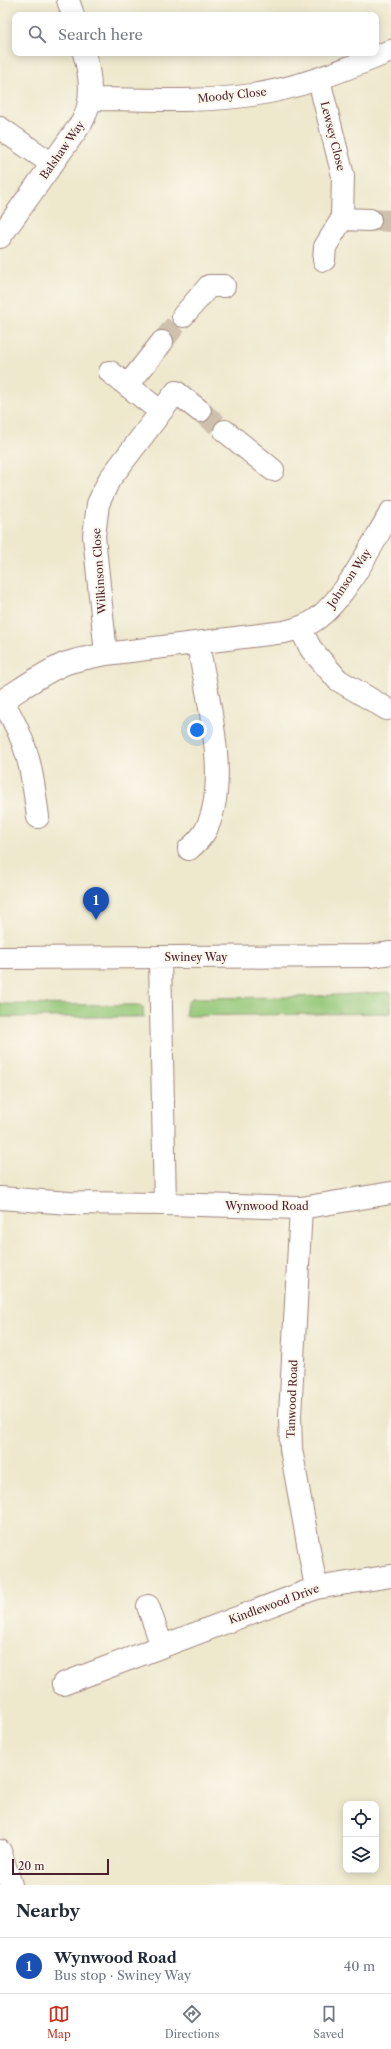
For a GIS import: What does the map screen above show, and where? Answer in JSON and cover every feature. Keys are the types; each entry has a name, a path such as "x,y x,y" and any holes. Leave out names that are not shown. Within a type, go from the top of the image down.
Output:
{"street":[{"path":"68,0 72,12"},
{"name":"Moody Close","path":"379,56 391,51"},
{"name":"Balshaw Way","path":"0,237 89,110 91,98 88,67 85,56"},
{"name":"Moody Close","path":"91,98 188,100 253,95 319,80 379,56"},
{"name":"Lewsey Close","path":"319,80 343,176 342,218 325,247 324,260"},
{"path":"0,128 52,164"},
{"path":"342,218 370,220"},
{"path":"183,316 209,286 224,286"},
{"path":"128,385 162,342"},
{"path":"110,372 160,411"},
{"name":"Wilkinson Close","path":"106,654 94,536 98,504 109,480 160,411 176,392 200,411"},
{"path":"225,431 274,470"},
{"name":"Johnson Way","path":"1,701 65,663 106,654 198,644 284,632 300,628 317,619 331,607 354,574 391,512"},
{"path":"300,628 311,649 338,680 388,709"},
{"path":"189,849 204,833 211,817 216,793 216,749 198,644"},
{"path":"1,701 14,720 26,748 32,769 38,817"},
{"name":"Swiney Way","path":"0,958 370,956 391,953"},
{"path":"160,958 165,1204"},
{"name":"Wynwood Road","path":"0,1198 70,1203 301,1208 391,1193"},
{"name":"Tanwood Road","path":"301,1208 290,1416 291,1449 316,1588"},
{"name":"Kindlewood Drive","path":"63,1684 316,1588 391,1577"},
{"path":"148,1606 162,1646"},
{"path":"0,1851 11,1885"}],"green space":[{"path":"391,992 391,1013 185,1016 187,1003 192,998 298,997"},
{"path":"0,1004 140,1005 143,1008 144,1017 0,1017"}],"tunnel":[{"path":"370,220 391,221"},
{"path":"162,342 183,316"},
{"path":"200,411 225,431"}],"place":[{"name":"Wynwood Road","path":"96,920"}]}
